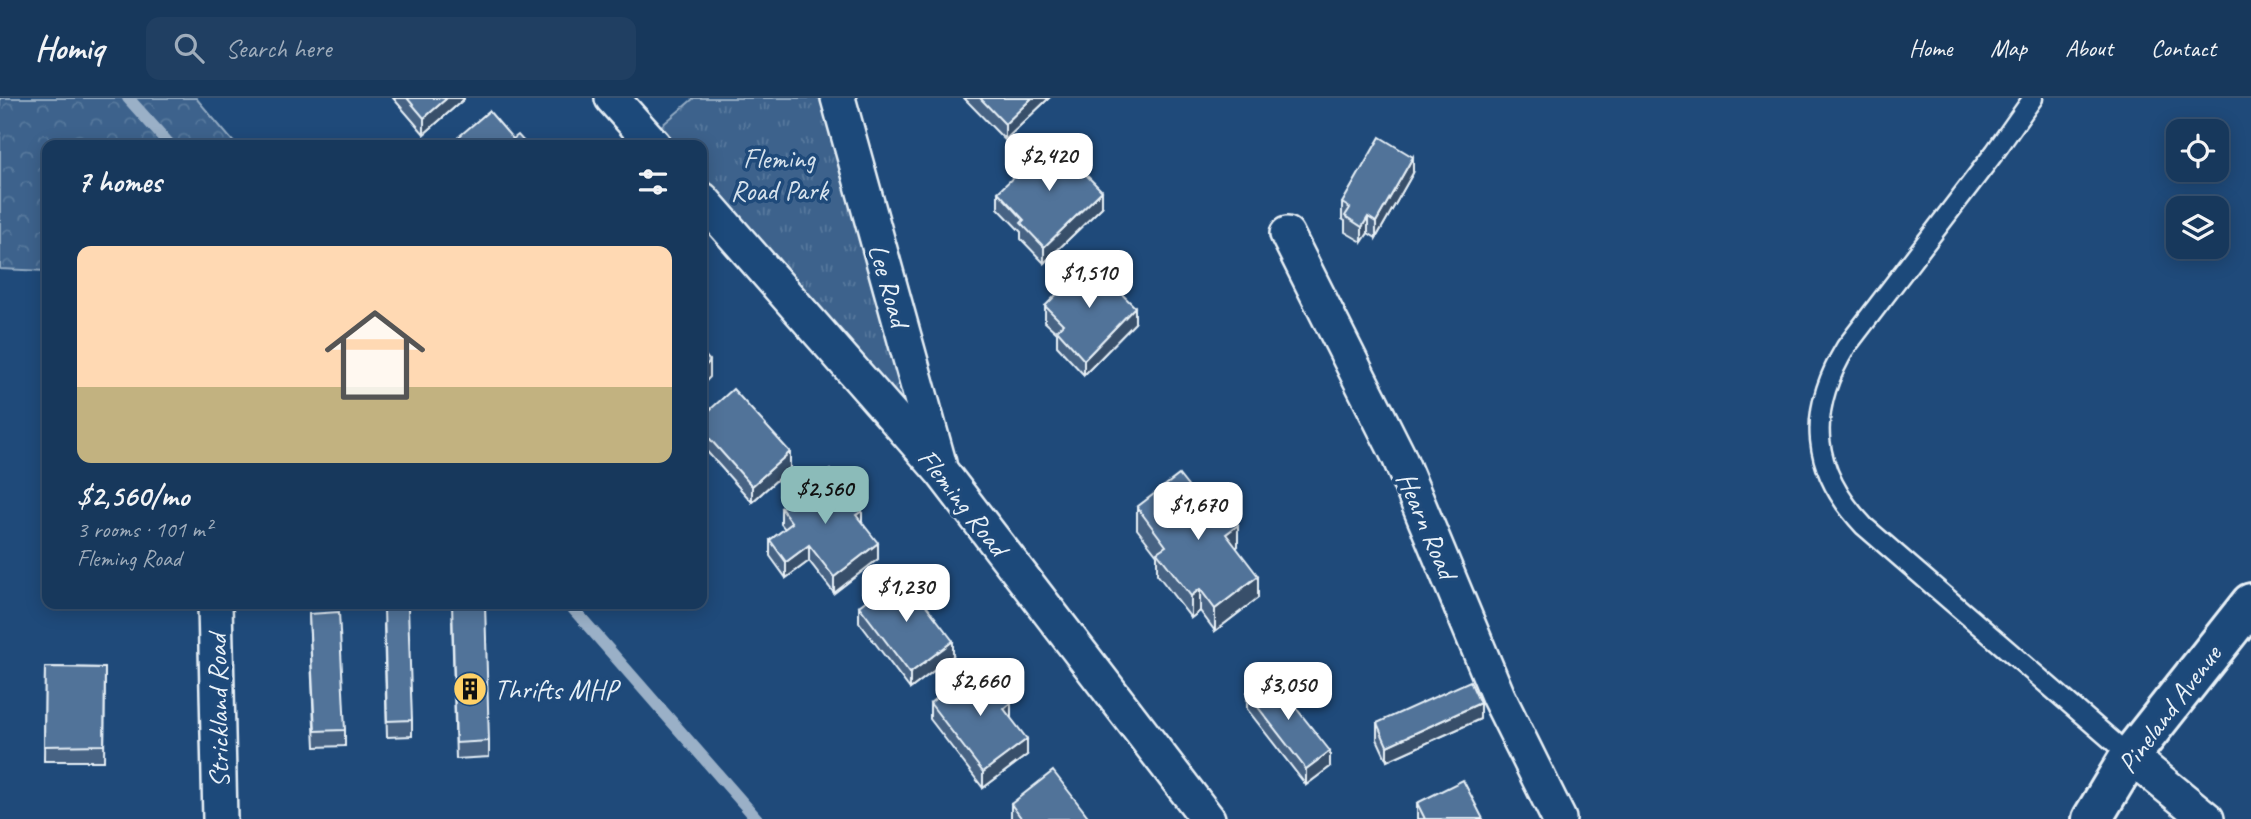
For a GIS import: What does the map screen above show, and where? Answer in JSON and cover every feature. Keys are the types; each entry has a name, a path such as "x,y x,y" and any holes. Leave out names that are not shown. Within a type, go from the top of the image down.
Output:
{"street":[{"path":"612,98 650,140"},
{"name":"Lee Road","path":"838,98 941,471"},
{"name":"Fleming Road","path":"707,205 941,471 1208,819"},
{"name":"Hearn Road","path":"1287,234 1399,457 1498,696 1559,819"},
{"name":"Pineland Avenue","path":"2092,819 2130,756 2251,603"},
{"name":"Strickland Road","path":"215,609 220,819"},
{"path":"2130,756 2207,819"}],"lane":[{"path":"2033,98 1846,347 1823,392 1819,417 1820,442 1834,488 1864,526 2130,756"}],"green space":[{"path":"0,98 196,98 232,140 42,140 42,271 0,269"},
{"name":"Fleming Road Park","path":"694,98 837,98 921,409 897,422 707,205 707,140 647,138"}],"building":[{"path":"407,98 447,98 424,118"},
{"path":"980,98 1032,98 1005,124"},
{"path":"489,111 513,139 518,135 522,140 455,140"},
{"path":"1380,137 1413,157 1376,222 1368,217 1362,227 1345,216 1350,208 1342,203"},
{"path":"1052,140 1102,191 1044,247 1021,223 1024,220 998,192"},
{"path":"1089,262 1135,307 1084,360 1057,330 1063,324 1045,306"},
{"path":"733,389 790,452 752,486 707,436 707,412"},
{"path":"830,470 862,511 856,515 878,543 834,577 809,545 786,562 770,540 792,523 781,508"},
{"path":"1179,475 1202,504 1215,495 1238,525 1226,534 1258,576 1215,609 1200,589 1191,596 1157,552 1166,546 1137,507"},
{"path":"902,574 953,641 910,673 859,606"},
{"name":"Thrifts MHP","path":"384,609 408,609 412,720 387,721"},
{"name":"Thrifts MHP","path":"452,609 485,609 489,741 456,743"},
{"path":"339,612 345,730 315,731 309,614"},
{"path":"981,664 1011,703 1004,709 1027,739 983,772 930,703"},
{"path":"45,667 105,668 104,745 44,746"},
{"path":"1270,675 1330,751 1306,769 1247,693"},
{"path":"1470,681 1480,703 1387,746 1377,723"},
{"path":"1053,771 1090,819 1022,819 1011,804"},
{"path":"1463,780 1483,819 1425,819 1417,803"}],"waterway":[{"path":"128,98 166,140"},
{"path":"573,609 757,819"}],"place":[{"name":"Thrifts MHP","path":"470,689"}]}
